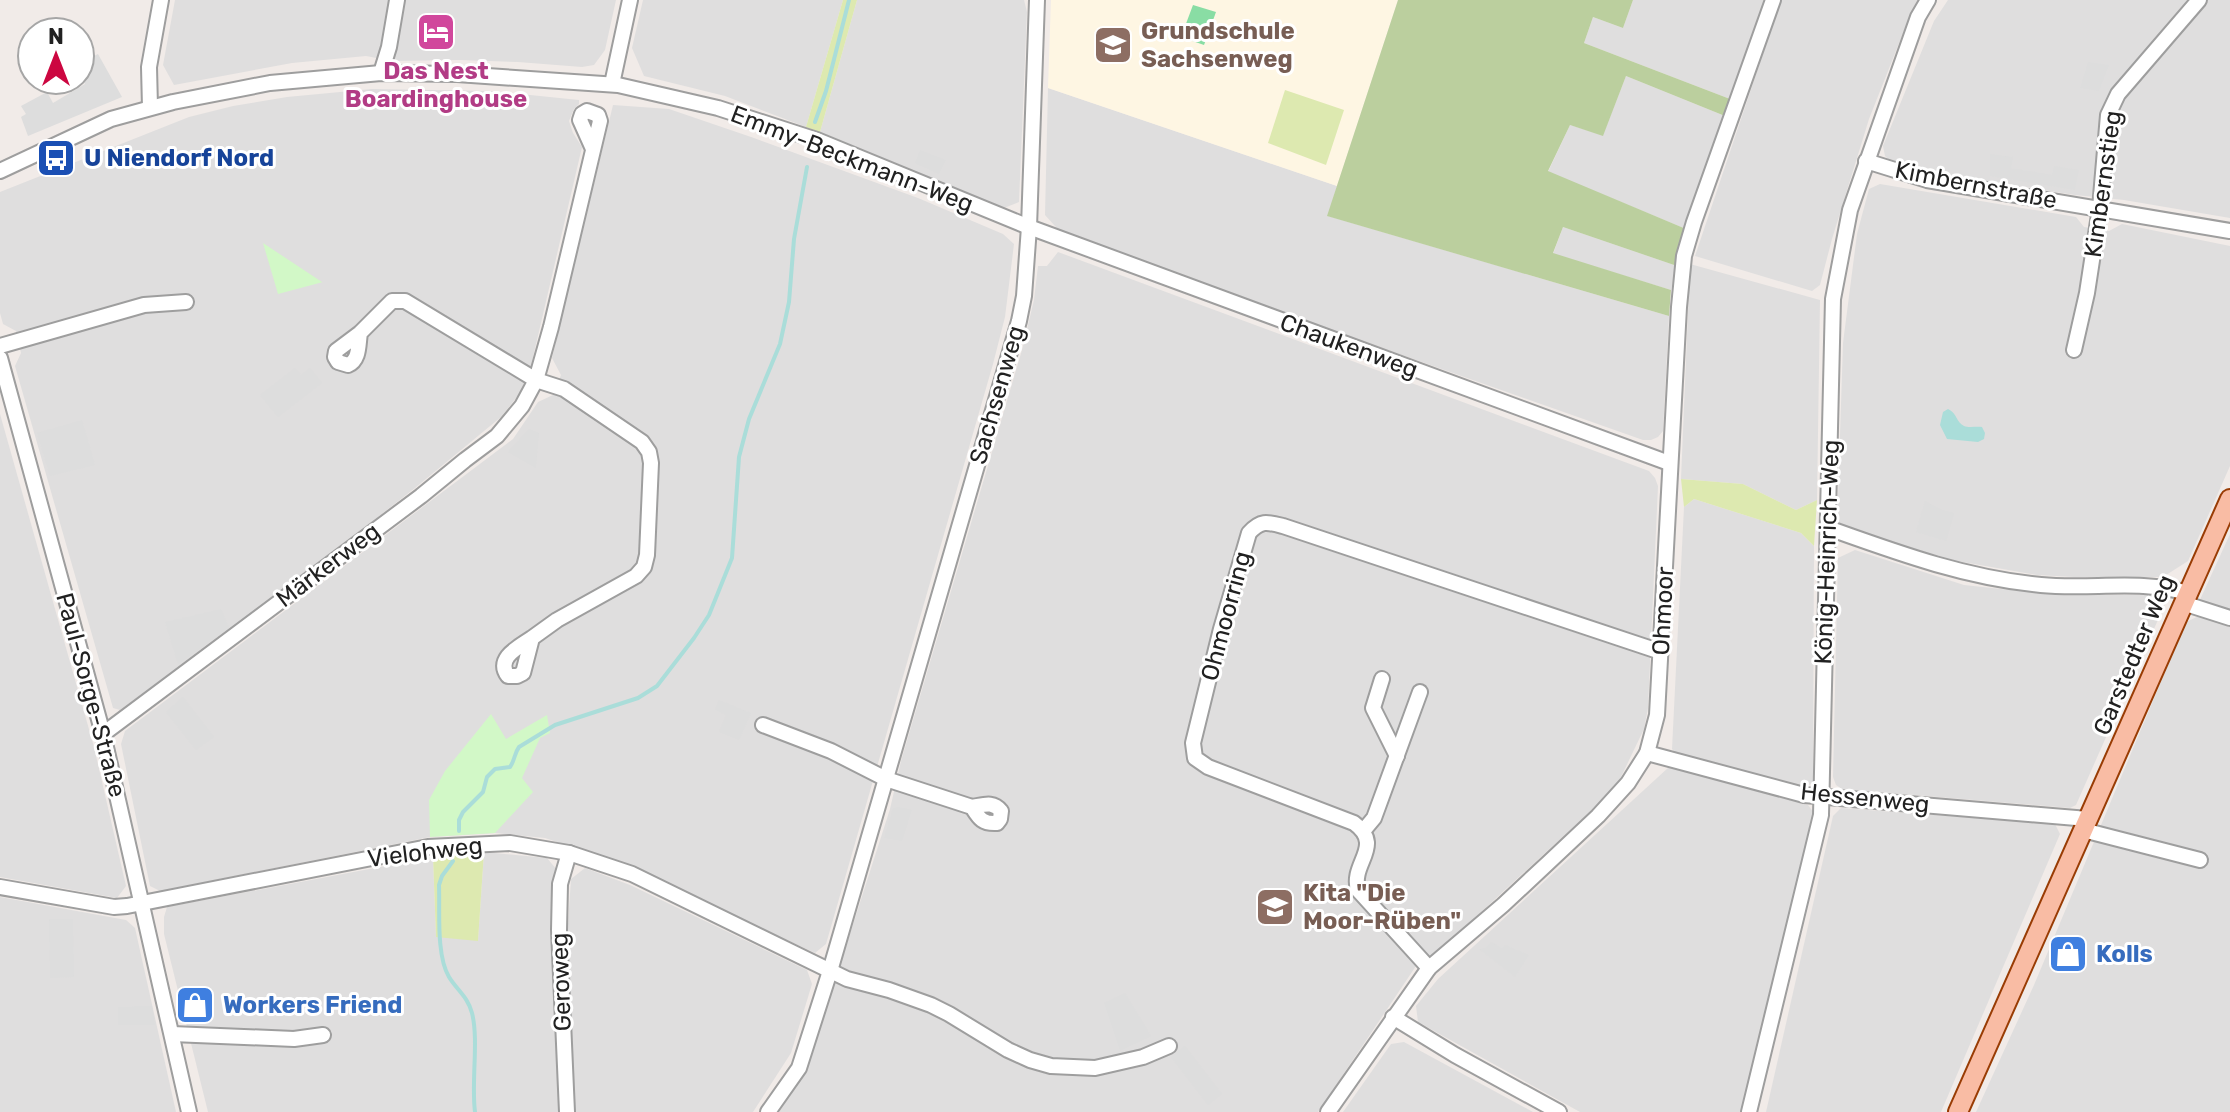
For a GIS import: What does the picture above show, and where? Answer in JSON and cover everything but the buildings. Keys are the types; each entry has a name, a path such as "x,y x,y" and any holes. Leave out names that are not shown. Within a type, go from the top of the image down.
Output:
{"main road":[{"name":"Garstedter Weg","path":"1958,1112 2230,499"}],"street":[{"path":"150,107 149,67 161,0"},
{"path":"381,73 397,0"},
{"path":"612,84 630,0"},
{"name":"Sachsenweg","path":"768,1112 799,1068 830,971 1019,321 1029,227 1037,0"},
{"name":"Ohmoor","path":"1328,1112 1429,968 1503,905 1598,816 1628,783 1647,753 1657,715 1669,463 1684,256 1773,0"},
{"name":"König-Heinrich-Weg","path":"1749,1112 1821,815 1833,299 1850,210 1918,17 1928,0"},
{"name":"Kimbernstieg","path":"2074,350 2087,293 2100,208 2106,126 2112,105 2129,80 2199,0"},
{"name":"Emmy-Beckmann-Weg","path":"0,171 88,129 150,107 270,83 381,73 457,74 612,84 718,108 817,140 1029,227"},
{"name":"Märkerweg","path":"103,734 497,436 522,406 536,380 593,149"},
{"name":"Kimbernstraße","path":"1866,161 1927,180 2230,231"},
{"name":"Chaukenweg","path":"1029,227 1669,463"},
{"path":"360,333 392,301 405,301 536,380 564,389 642,442 649,452 651,463 644,567 636,576 557,620 532,638"},
{"path":"0,346 144,305 186,302"},
{"name":"Paul-Sorge-Straße","path":"0,358 103,734 189,1112"},
{"name":"Ohmoorring","path":"1364,830 1354,823 1208,767 1195,758 1193,743 1225,615 1249,533 1258,524 1268,522 1283,526 1661,652"},
{"path":"1828,528 1921,561 2023,583 2067,587 2164,587 2230,618"},
{"path":"1382,679 1373,708 1397,756"},
{"path":"1420,692 1374,818 1364,830 1367,845 1356,883 1358,890 1429,968"},
{"path":"1382,728 1392,724 1407,728"},
{"path":"763,725 831,751 886,779 972,807"},
{"name":"Hessenweg","path":"1647,753 1804,795 2085,825"},
{"path":"2085,825 2200,860"},
{"name":"Vielohweg","path":"0,887 114,907 435,846 510,843 569,853 632,874 830,971"},
{"name":"Geroweg","path":"567,1112 559,930 560,884 569,853"},
{"path":"830,971 847,979 914,998 949,1014 1008,1050 1051,1066 1095,1068 1113,1065 1169,1046"},
{"path":"1393,1017 1559,1112"},
{"path":"172,1034 294,1039 323,1035"}],"shaded area":[{"path":"175,0 616,0 605,50 594,65 392,61 366,56 292,63 174,85 163,65"},
{"path":"643,0 843,0 806,127 725,96 644,76 632,48"},
{"path":"857,0 1024,0 1027,12 1019,202 1004,208 820,132"},
{"path":"1051,0 1398,0 1337,186 1048,88"},
{"path":"1633,0 1765,0 1730,99 1584,43 1593,17 1623,28"},
{"path":"1781,0 1920,0 1907,23 1869,119 1820,285 1812,291 1695,256"},
{"path":"1948,0 2230,0 2230,218 1943,174 1889,160 1883,146 1934,21"},
{"path":"96,55 122,97 28,136 21,117 26,114 21,106 40,96 49,96 53,103 65,96 96,96"},
{"path":"2088,62 2109,65 2099,91 2080,88"},
{"path":"1626,76 1725,116 1686,229 1548,172 1570,125 1603,135"},
{"path":"1048,88 1337,186 1328,216 1669,316 1663,431 1658,437 1643,440 1064,236 1045,215"},
{"path":"372,89 491,91 579,100 569,121 582,147 530,370 520,393 501,417 415,488 290,586 120,710 113,708 15,366 21,353 16,331 3,324 0,313 0,192 189,117 287,97"},
{"path":"613,105 669,109 754,138 918,198 1003,234 1014,244 1005,317 993,364 826,944 815,953 623,864 545,838 495,833 430,837 160,891 150,886 121,744 125,731 513,439 538,402 553,395 561,375 552,358"},
{"path":"920,150 946,160 939,174 915,163"},
{"path":"1990,154 2013,157 2011,168 2052,175 2054,166 2079,170 2075,190 1990,176"},
{"path":"1880,184 2076,217 2084,227 2109,231 2122,224 2230,246 2230,466 2188,561 2163,577 2037,575 1957,561 1837,527 1843,343 1857,234 1869,189"},
{"path":"1563,227 1677,266 1671,290 1553,254"},
{"path":"1058,252 1649,471 1658,486 1648,708 1644,729 1620,779 1596,806 1440,950 1416,966 1318,1112 779,1112 807,1068 890,809 901,761 1022,350 1034,300 1038,266 1047,266"},
{"path":"1690,264 1820,300 1817,500 1796,510 1743,484 1681,479"},
{"path":"295,368 301,375 310,368 322,383 278,417 260,395"},
{"path":"0,414 94,747 126,886 117,898 0,877"},
{"path":"82,420 95,465 50,476 37,433"},
{"path":"529,429 539,433 536,468 508,452"},
{"path":"1694,499 1801,533 1814,546 1813,782 1804,789 1682,760 1672,749 1684,507"},
{"path":"1925,501 1954,513 1946,541 1916,532"},
{"path":"2230,534 2230,611 2199,602"},
{"path":"1855,550 1964,585 2049,594 2159,595 2165,604 2076,805 2070,808 1842,789 1836,785 1833,777 1838,558"},
{"path":"221,609 229,628 178,664 165,622"},
{"path":"2199,616 2230,627 2230,1112 1976,1112 2034,985 2186,622"},
{"path":"183,697 214,737 196,750 166,712"},
{"path":"719,700 751,713 739,740 719,732 726,715 715,710"},
{"path":"1669,767 1808,805 1814,813 1744,1112 1580,1112 1418,1022 1416,1006 1438,979"},
{"path":"893,808 912,810 902,841 884,838"},
{"path":"1841,808 2055,824 2060,834 1941,1112 1766,1112 1833,816"},
{"path":"484,852 547,858 557,870 552,920 561,1112 208,1112 164,934 167,907 433,857 436,936 478,940"},
{"path":"585,868 630,885 807,970 812,984 791,1053 753,1112 573,1112 567,1015 568,924 571,879"},
{"path":"0,897 126,920 135,928 176,1112 0,1112"},
{"path":"49,919 73,919 74,977 50,978"},
{"path":"1491,942 1529,955 1515,977 1479,949"},
{"path":"1125,993 1151,1036 1120,1051 1104,1003"},
{"path":"152,1006 155,1025 118,1025 118,1007"},
{"path":"1404,1042 1533,1112 1343,1112 1391,1044"},
{"path":"1185,1046 1222,1094 1208,1105 1171,1057"}],"green space":[{"path":"843,0 857,0 820,132 806,127"},
{"path":"1398,0 1633,0 1623,28 1593,17 1584,43 1730,99 1725,116 1626,76 1603,136 1570,125 1548,171 1686,229 1677,266 1563,227 1553,253 1671,290 1669,316 1327,216"},
{"path":"1193,5 1216,12 1204,45 1181,37"},
{"path":"1285,90 1344,110 1326,165 1268,143"},
{"path":"263,243 322,282 323,282 278,294"},
{"path":"1681,479 1743,484 1796,510 1817,500 1814,546 1801,533 1694,499 1684,507"},
{"path":"491,714 506,739 547,715 550,733 540,738 522,778 533,792 495,833 430,837 429,800 445,771"},
{"path":"484,852 478,941 436,937 433,857"}],"water":[{"path":"1948,409 1964,426 1982,427 1984,439 1978,442 1947,439 1940,425 1943,412"}],"waterway":[{"path":"815,122 849,0"},
{"path":"459,831 463,812 483,792 487,777 495,769 510,767 519,747 555,725 638,698 657,686 709,615 732,558 739,457 749,419 780,344 789,302 794,239 807,167"},
{"path":"453,861 439,885 440,945 449,977 472,1013 475,1112"}],"place":[{"name":"Das Nest Boardinghouse","path":"436,32"},
{"name":"Grundschule Sachsenweg","path":"1113,45"},
{"name":"U Niendorf Nord","path":"56,158"},
{"name":"Kita \"Die Moor-Rüben\"","path":"1275,907"},
{"name":"Kolls","path":"2068,954"},
{"name":"Workers Friend","path":"195,1005"}]}
